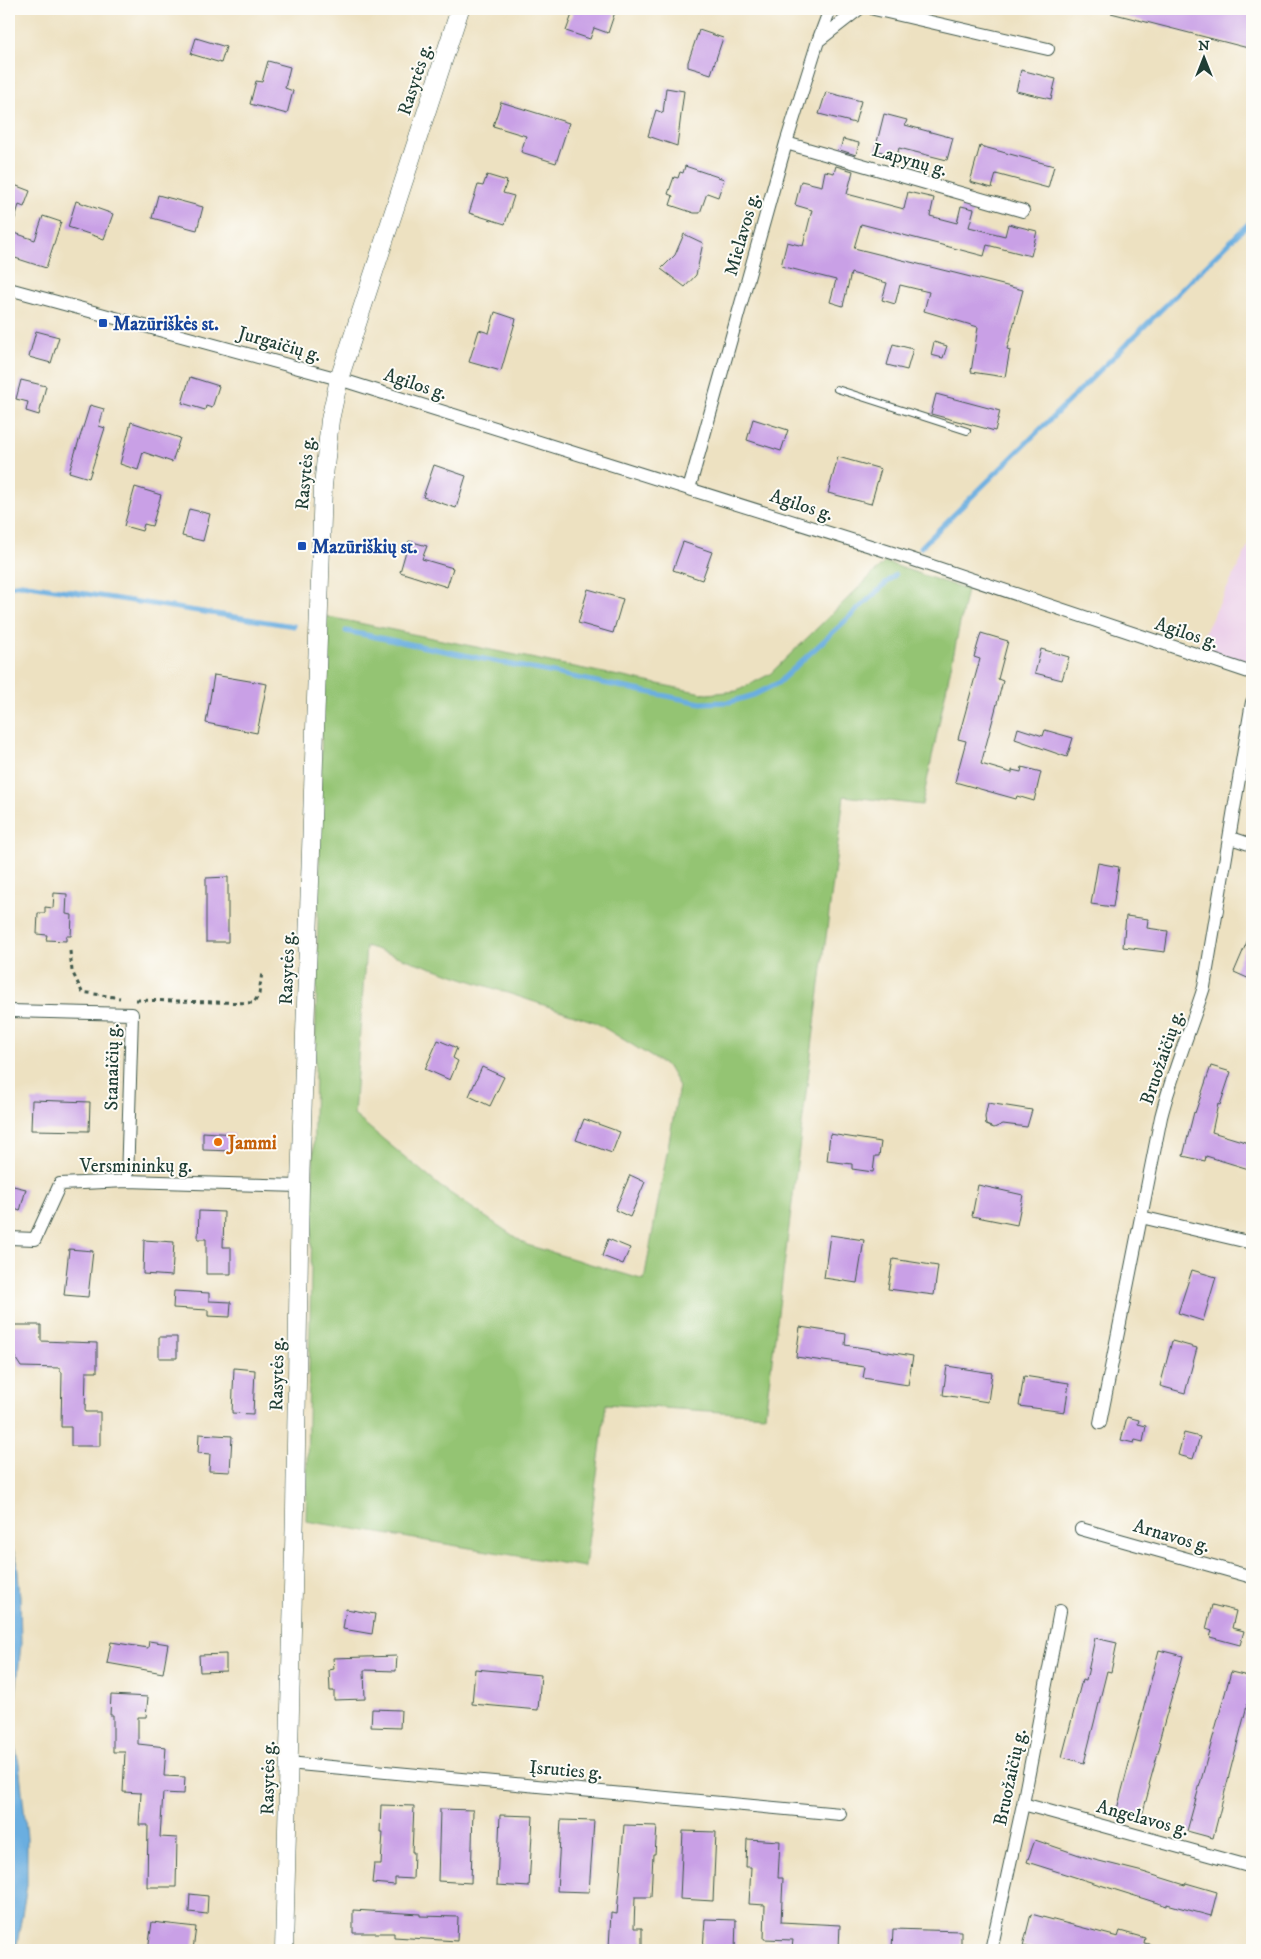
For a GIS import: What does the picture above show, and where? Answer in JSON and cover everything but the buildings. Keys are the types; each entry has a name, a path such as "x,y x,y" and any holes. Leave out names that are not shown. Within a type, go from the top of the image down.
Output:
{"main road":[{"name":"Rasytės g.","path":"284,1950 300,1186 322,493 330,420 338,379 460,9"}],"street":[{"name":"Mielavos g.","path":"689,489 786,143 830,9"},
{"path":"818,41 859,9"},
{"path":"874,9 1048,49"},
{"name":"Lapynų g.","path":"786,143 1023,211"},
{"name":"Jurgaičių g.","path":"9,289 338,379"},
{"name":"Agilos g.","path":"338,379 914,560 1252,674"},
{"name":"Bruožaičių g.","path":"1100,1423 1161,1117 1169,1087 1190,1032 1204,987 1231,838 1252,702"},
{"path":"1231,838 1252,845"},
{"name":"Stanaičių g.","path":"9,1011 132,1014 127,1181"},
{"name":"Versmininkų g.","path":"9,1238 35,1239 60,1184 127,1181 300,1186"},
{"path":"1141,1217 1252,1243"},
{"name":"Arnavos g.","path":"1081,1529 1252,1577"},
{"name":"Bruožaičių g.","path":"991,1950 1023,1804 1060,1612"},
{"name":"Įsruties g.","path":"288,1763 840,1814"},
{"name":"Angelavos g.","path":"1023,1804 1252,1867"}],"lane":[{"path":"837,389 967,431"}],"path":[{"path":"70,951 72,971 82,992 127,999 254,1003 259,994 262,972"}],"shaded area":[{"path":"1252,539 1252,665 1198,646"}],"green space":[{"path":"885,562 967,590 922,805 844,796 765,1415 606,1404 585,1567 306,1521 324,616 707,694 737,691 770,674","holes":["366,946 595,1022 668,1067 679,1086 644,1280 527,1245 441,1187 354,1115"]}],"water":[{"path":"9,1539 17,1561 21,1644 12,1734 19,1763 27,1837 27,1885 16,1950 9,1950"}],"waterway":[{"path":"921,547 1252,220"},
{"path":"346,631 701,703 730,702 754,695 778,683 895,575"},
{"path":"9,586 22,584 294,626"}],"place":[{"name":"Mazūriškės st.","path":"103,323"},
{"name":"Mazūriškių st.","path":"302,546"},
{"name":"Jammi","path":"218,1142"}]}
